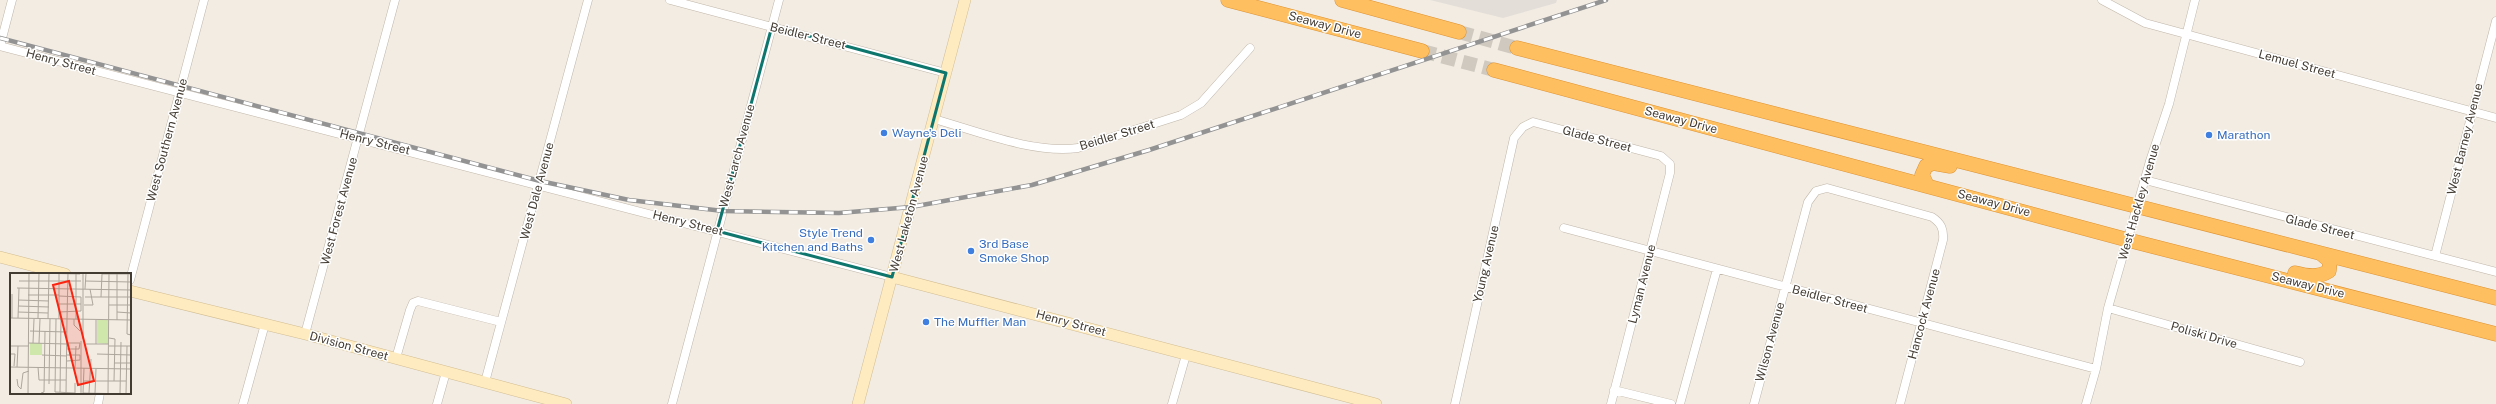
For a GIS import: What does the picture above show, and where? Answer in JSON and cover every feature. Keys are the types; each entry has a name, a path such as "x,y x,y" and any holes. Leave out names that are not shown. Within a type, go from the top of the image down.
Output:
{"highway":[{"name":"Seaway Drive","path":"1228,0 1422,51"},
{"path":"1342,0 1458,32"},
{"path":"1517,48 2496,298"},
{"name":"Seaway Drive","path":"1494,70 2128,240 2496,334"},
{"path":"1927,185 1923,178 1924,168 1933,163 1940,163 2101,204 2117,201"},
{"path":"2152,245 2180,244 2312,276 2323,275 2330,267 2330,260 2320,253"}],"main road":[{"name":"West Laketon Avenue","path":"858,404 965,0"},
{"path":"0,257 61,273"},
{"name":"Henry Street","path":"892,277 1376,404"},
{"name":"Division Street","path":"131,291 265,324 306,331 396,358 566,404"}],"street":[{"path":"0,46 12,0"},
{"name":"West Southern Avenue","path":"131,276 204,0"},
{"name":"West Forest Avenue","path":"306,331 396,0"},
{"name":"West Dale Avenue","path":"485,382 588,0"},
{"name":"Beidler Street","path":"670,0 946,73"},
{"name":"West Larch Avenue","path":"672,404 779,0"},
{"name":"Lemuel Street","path":"2102,0 2145,23 2496,118"},
{"name":"West Hackley Avenue","path":"2086,404 2096,369 2108,308 2167,109 2195,0"},
{"name":"West Barney Avenue","path":"2435,256 2496,21"},
{"name":"Henry Street","path":"0,46 539,184 892,277"},
{"name":"Beidler Street","path":"934,119 1033,145 1059,149 1078,148 1188,111 1201,104 1250,48"},
{"name":"Glade Street","path":"1523,127 1533,122 1661,156 1670,164"},
{"name":"Young Avenue","path":"1455,404 1514,138 1523,127"},
{"name":"Lyman Avenue","path":"1611,404 1670,173 1670,164"},
{"name":"Glade Street","path":"2145,180 2496,272"},
{"name":"Wilson Avenue","path":"1754,404 1808,202 1816,191 1827,188 1925,215 1941,225"},
{"name":"Hancock Avenue","path":"1900,404 1943,240 1941,225"},
{"name":"Beidler Street","path":"1564,228 2096,369"},
{"path":"1680,404 1717,269"},
{"path":"396,358 410,310 413,303 418,301 501,322"},
{"name":"Poliski Drive","path":"2108,308 2300,362"},
{"path":"243,404 265,324"},
{"path":"1172,404 1186,355"},
{"path":"437,404 446,372"},
{"path":"1614,390 1671,404"},
{"path":"98,404 100,394"}],"highlighted area":[{"path":"772,26 946,73 892,277 717,231"}],"shaded area":[{"path":"1430,0 1557,0 1556,3 1503,18"}],"tunnel":[{"path":"1459,32 1517,48"},
{"path":"1422,51 1494,70"}],"railway":[{"path":"0,38 540,181 629,200 723,211 839,213 911,207 1032,185 1149,150 1606,0"}],"place":[{"name":"Wayne's Deli","path":"884,133"},
{"name":"Marathon","path":"2209,135"},
{"name":"Style Trend Kitchen and Baths","path":"871,240"},
{"name":"3rd Base Smoke Shop","path":"971,251"},
{"name":"The Muffler Man","path":"926,322"}]}
